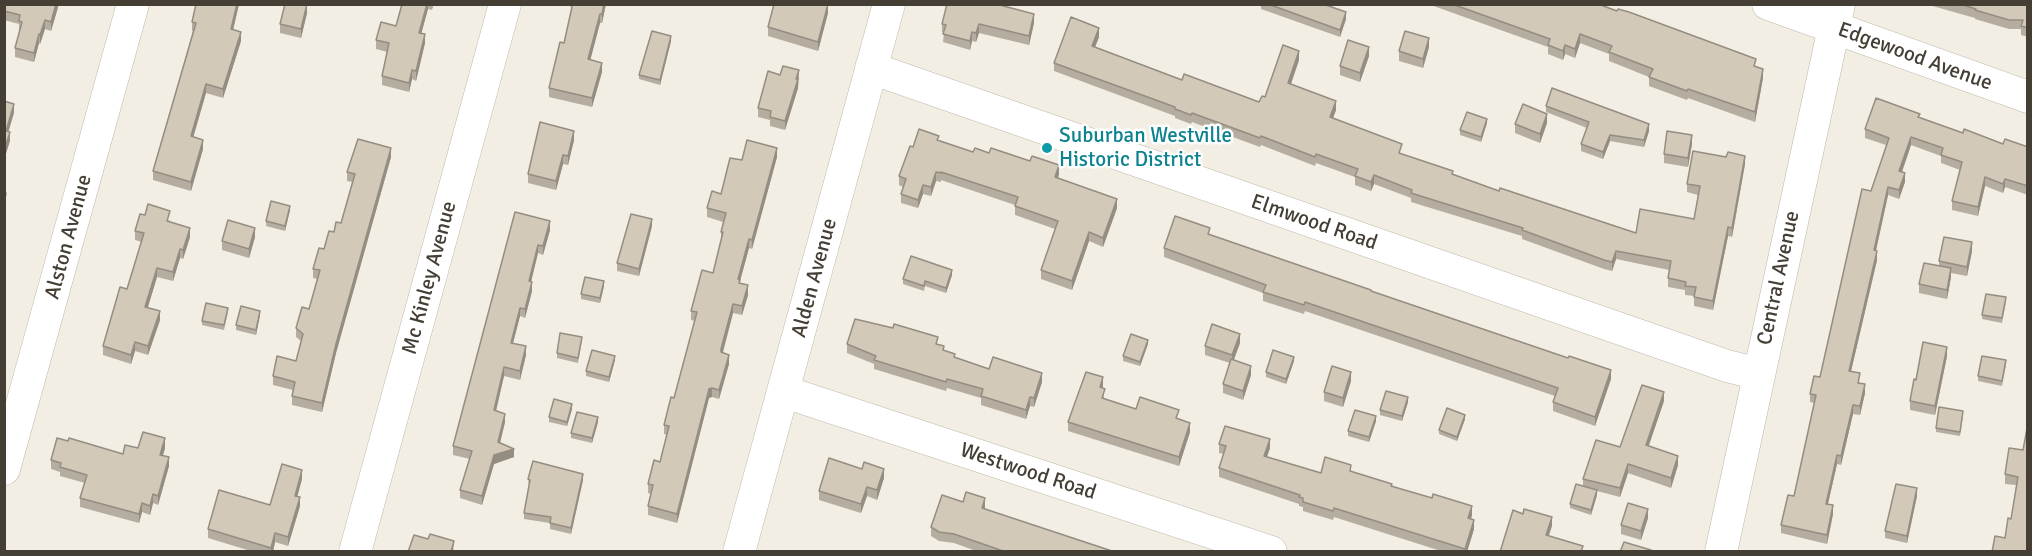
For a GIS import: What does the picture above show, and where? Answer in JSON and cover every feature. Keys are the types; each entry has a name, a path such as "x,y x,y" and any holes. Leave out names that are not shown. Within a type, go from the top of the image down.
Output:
{"street":[{"name":"Alston Avenue","path":"4,469 133,4"},
{"name":"Mc Kinley Avenue","path":"356,552 505,4"},
{"name":"Alden Avenue","path":"740,552 889,4"},
{"name":"Edgewood Avenue","path":"1768,4 1836,16 2028,97"},
{"name":"Central Avenue","path":"1720,552 1836,16"},
{"name":"Elmwood Road","path":"871,68 1705,359 1759,374"},
{"name":"Westwood Road","path":"784,392 1271,552"}],"building":[{"path":"4,4 56,4 51,22 45,20 34,53 15,48 22,22 19,21 20,15 4,11"},
{"path":"196,4 237,4 231,29 241,32 223,89 206,84 191,136 203,140 191,182 153,171 196,23 192,22"},
{"path":"285,4 307,4 301,29 280,24"},
{"path":"402,4 427,4 419,33 425,34 416,71 412,70 409,83 382,76 389,43 376,40 381,22 396,26"},
{"path":"571,4 604,4 588,59 602,63 592,98 549,88 560,42 564,43"},
{"path":"774,4 828,4 818,42 768,27"},
{"path":"947,4 996,4 1034,14 1029,36 979,24 976,33 972,32 970,41 943,34 946,25 942,24"},
{"path":"1268,4 1323,4 1346,12 1340,30"},
{"path":"1452,4 1598,4 1617,11 1618,9 1629,12 1756,59 1754,66 1763,69 1755,112 1649,77 1653,69 1609,52 1612,46 1580,34 1575,49 1565,45 1563,51 1548,45 1550,39"},
{"path":"1960,4 2028,4 2028,28 2021,26 2023,20 2009,20"},
{"path":"1071,17 1099,28 1092,46 1182,80 1184,74 1259,102 1262,96 1265,97 1283,45 1299,51 1288,83 1336,101 1330,117 1402,144 1399,153 1453,171 1452,174 1499,191 1500,188 1636,233 1640,209 1694,219 1700,186 1687,184 1693,151 1726,157 1728,152 1745,156 1732,228 1728,227 1713,301 1694,297 1696,287 1685,286 1686,282 1668,278 1671,261 1616,251 1612,262 1604,260 1522,230 1523,228 1411,193 1412,190 1374,175 1371,182 1355,176 1358,169 1316,154 1315,157 1192,113 1191,115 1175,107 1054,63"},
{"path":"652,31 671,36 660,80 639,75"},
{"path":"1405,31 1429,38 1423,59 1399,51"},
{"path":"1348,40 1369,47 1360,73 1340,66"},
{"path":"783,66 799,70 785,121 770,117 771,111 758,108 768,71 780,75"},
{"path":"1552,88 1649,124 1644,140 1610,135 1603,152 1581,144 1589,122 1546,106"},
{"path":"1876,98 1920,114 1918,117 1963,133 1964,129 2003,144 2005,139 2028,147 2028,186 2005,179 2003,184 1985,177 1978,207 1952,201 1962,162 1941,155 1943,148 1911,137 1899,171 1905,173 1899,190 1888,187 1874,250 1877,251 1849,371 1860,373 1858,383 1865,384 1860,406 1853,405 1841,456 1837,455 1826,504 1833,505 1827,535 1781,525 1788,495 1794,496 1816,395 1810,394 1814,376 1820,377 1862,189 1871,191 1889,138 1865,129"},
{"path":"4,101 14,104 6,131 10,132 4,151"},
{"path":"1523,104 1547,114 1540,134 1515,124"},
{"path":"1467,112 1487,119 1481,137 1460,130"},
{"path":"540,122 574,131 568,156 563,155 556,181 528,174"},
{"path":"919,129 939,136 937,140 973,152 975,148 989,153 991,148 1030,161 1032,156 1059,165 1055,177 1117,199 1103,238 1089,232 1072,281 1041,270 1058,221 1015,206 1018,197 941,172 936,172 931,187 923,185 918,200 901,194 906,179 899,176"},
{"path":"1667,131 1692,135 1688,158 1664,154"},
{"path":"358,139 391,148 336,344 322,403 292,396 295,382 273,376 277,356 296,361 303,334 296,328 302,307 309,309 320,270 313,269 319,248 324,249 329,231 334,232 336,222 341,223 355,174 347,172"},
{"path":"747,140 777,148 752,240 749,239 738,279 739,283 748,285 742,306 733,304 721,349 721,352 729,355 719,390 709,389 677,514 648,506 653,485 648,484 654,460 660,462 669,426 664,425 671,397 674,398 697,312 691,311 702,270 713,273 723,232 721,232 726,213 707,208 712,191 721,194 730,158 742,160"},
{"path":"271,201 290,206 285,226 266,221"},
{"path":"148,204 170,211 167,221 190,228 173,272 157,268 145,307 160,311 148,346 135,342 131,355 103,346 120,287 127,289 144,233 135,231 140,214 145,215"},
{"path":"515,212 550,221 543,246 538,245 525,309 520,308 511,343 526,346 520,371 504,367 494,410 505,414 498,442 514,449 494,455 482,496 460,490 472,451 453,446"},
{"path":"631,214 652,219 639,269 617,263"},
{"path":"1175,216 1210,228 1208,234 1568,358 1569,356 1611,370 1595,417 1553,402 1558,388 1305,302 1304,305 1263,292 1266,285 1164,248"},
{"path":"228,220 255,228 249,249 222,241"},
{"path":"1944,237 1972,242 1967,267 1939,261"},
{"path":"911,256 952,270 946,288 925,281 924,286 903,279"},
{"path":"1924,263 1951,268 1947,290 1919,284"},
{"path":"585,277 604,281 600,298 581,294"},
{"path":"1986,294 2006,297 2002,318 1982,315"},
{"path":"206,303 228,308 224,325 202,321"},
{"path":"241,306 260,311 256,330 236,325"},
{"path":"855,319 893,328 894,324 938,337 936,344 944,346 943,350 955,354 954,357 989,369 993,357 1042,373 1034,398 1030,397 1026,410 981,396 983,389 947,379 946,382 874,360 876,356 847,344"},
{"path":"1212,324 1240,334 1232,355 1205,346"},
{"path":"560,333 582,337 578,358 557,353"},
{"path":"1131,334 1148,340 1140,362 1123,356"},
{"path":"1923,342 1947,347 1935,406 1910,401"},
{"path":"592,350 615,356 609,377 586,371"},
{"path":"1273,350 1294,357 1286,379 1266,372"},
{"path":"1982,356 2006,360 2002,381 1978,376"},
{"path":"1231,359 1251,366 1243,391 1223,384"},
{"path":"1332,366 1351,372 1343,398 1324,392"},
{"path":"1086,372 1103,377 1100,387 1105,389 1102,398 1136,409 1140,397 1179,410 1176,418 1190,423 1179,457 1068,422"},
{"path":"1642,385 1664,392 1646,445 1678,456 1671,478 1628,464 1620,488 1583,479 1596,440 1620,447"},
{"path":"1386,391 1408,397 1402,416 1380,410"},
{"path":"554,399 572,404 567,422 549,417"},
{"path":"1939,407 1963,411 1960,432 1936,428"},
{"path":"1447,408 1465,415 1457,437 1439,430"},
{"path":"1355,410 1376,416 1369,437 1348,431"},
{"path":"577,412 598,417 592,438 571,433"},
{"path":"2028,423 2028,552 1992,552 1995,536 2005,538 2008,518 2011,519 2018,477 2005,474 2009,448 2023,450"},
{"path":"1225,426 1270,439 1264,456 1321,473 1325,457 1351,465 1350,471 1392,484 1391,486 1432,498 1433,494 1472,506 1468,518 1474,520 1465,549 1334,508 1333,511 1303,502 1300,495 1219,468 1226,446 1219,444"},
{"path":"143,432 165,438 160,455 169,457 158,496 153,494 150,506 142,503 139,514 80,498 87,475 60,467 61,463 51,460 57,438 68,441 69,438 123,454 125,445 138,448"},
{"path":"829,458 862,469 864,462 884,469 877,490 867,487 861,504 819,491"},
{"path":"533,461 583,474 571,528 550,523 551,517 524,513 530,480 528,479"},
{"path":"282,464 302,470 295,496 300,497 288,537 275,533 271,548 208,529 219,490 270,505"},
{"path":"1576,484 1597,490 1591,510 1570,504"},
{"path":"1896,484 1917,488 1907,536 1885,531"},
{"path":"966,492 985,498 982,508 1115,552 1006,552 954,534 939,532 931,527 942,495 963,502"},
{"path":"1628,503 1648,509 1641,531 1621,525"},
{"path":"1524,509 1552,517 1546,535 1583,546 1581,552 1500,552 1513,510 1523,514"},
{"path":"430,534 454,541 451,552 408,552 414,535 428,539"},
{"path":"1624,542 1651,550 1651,552 1620,552"}],"place":[{"name":"Suburban Westville Historic District","path":"1047,148"}]}
